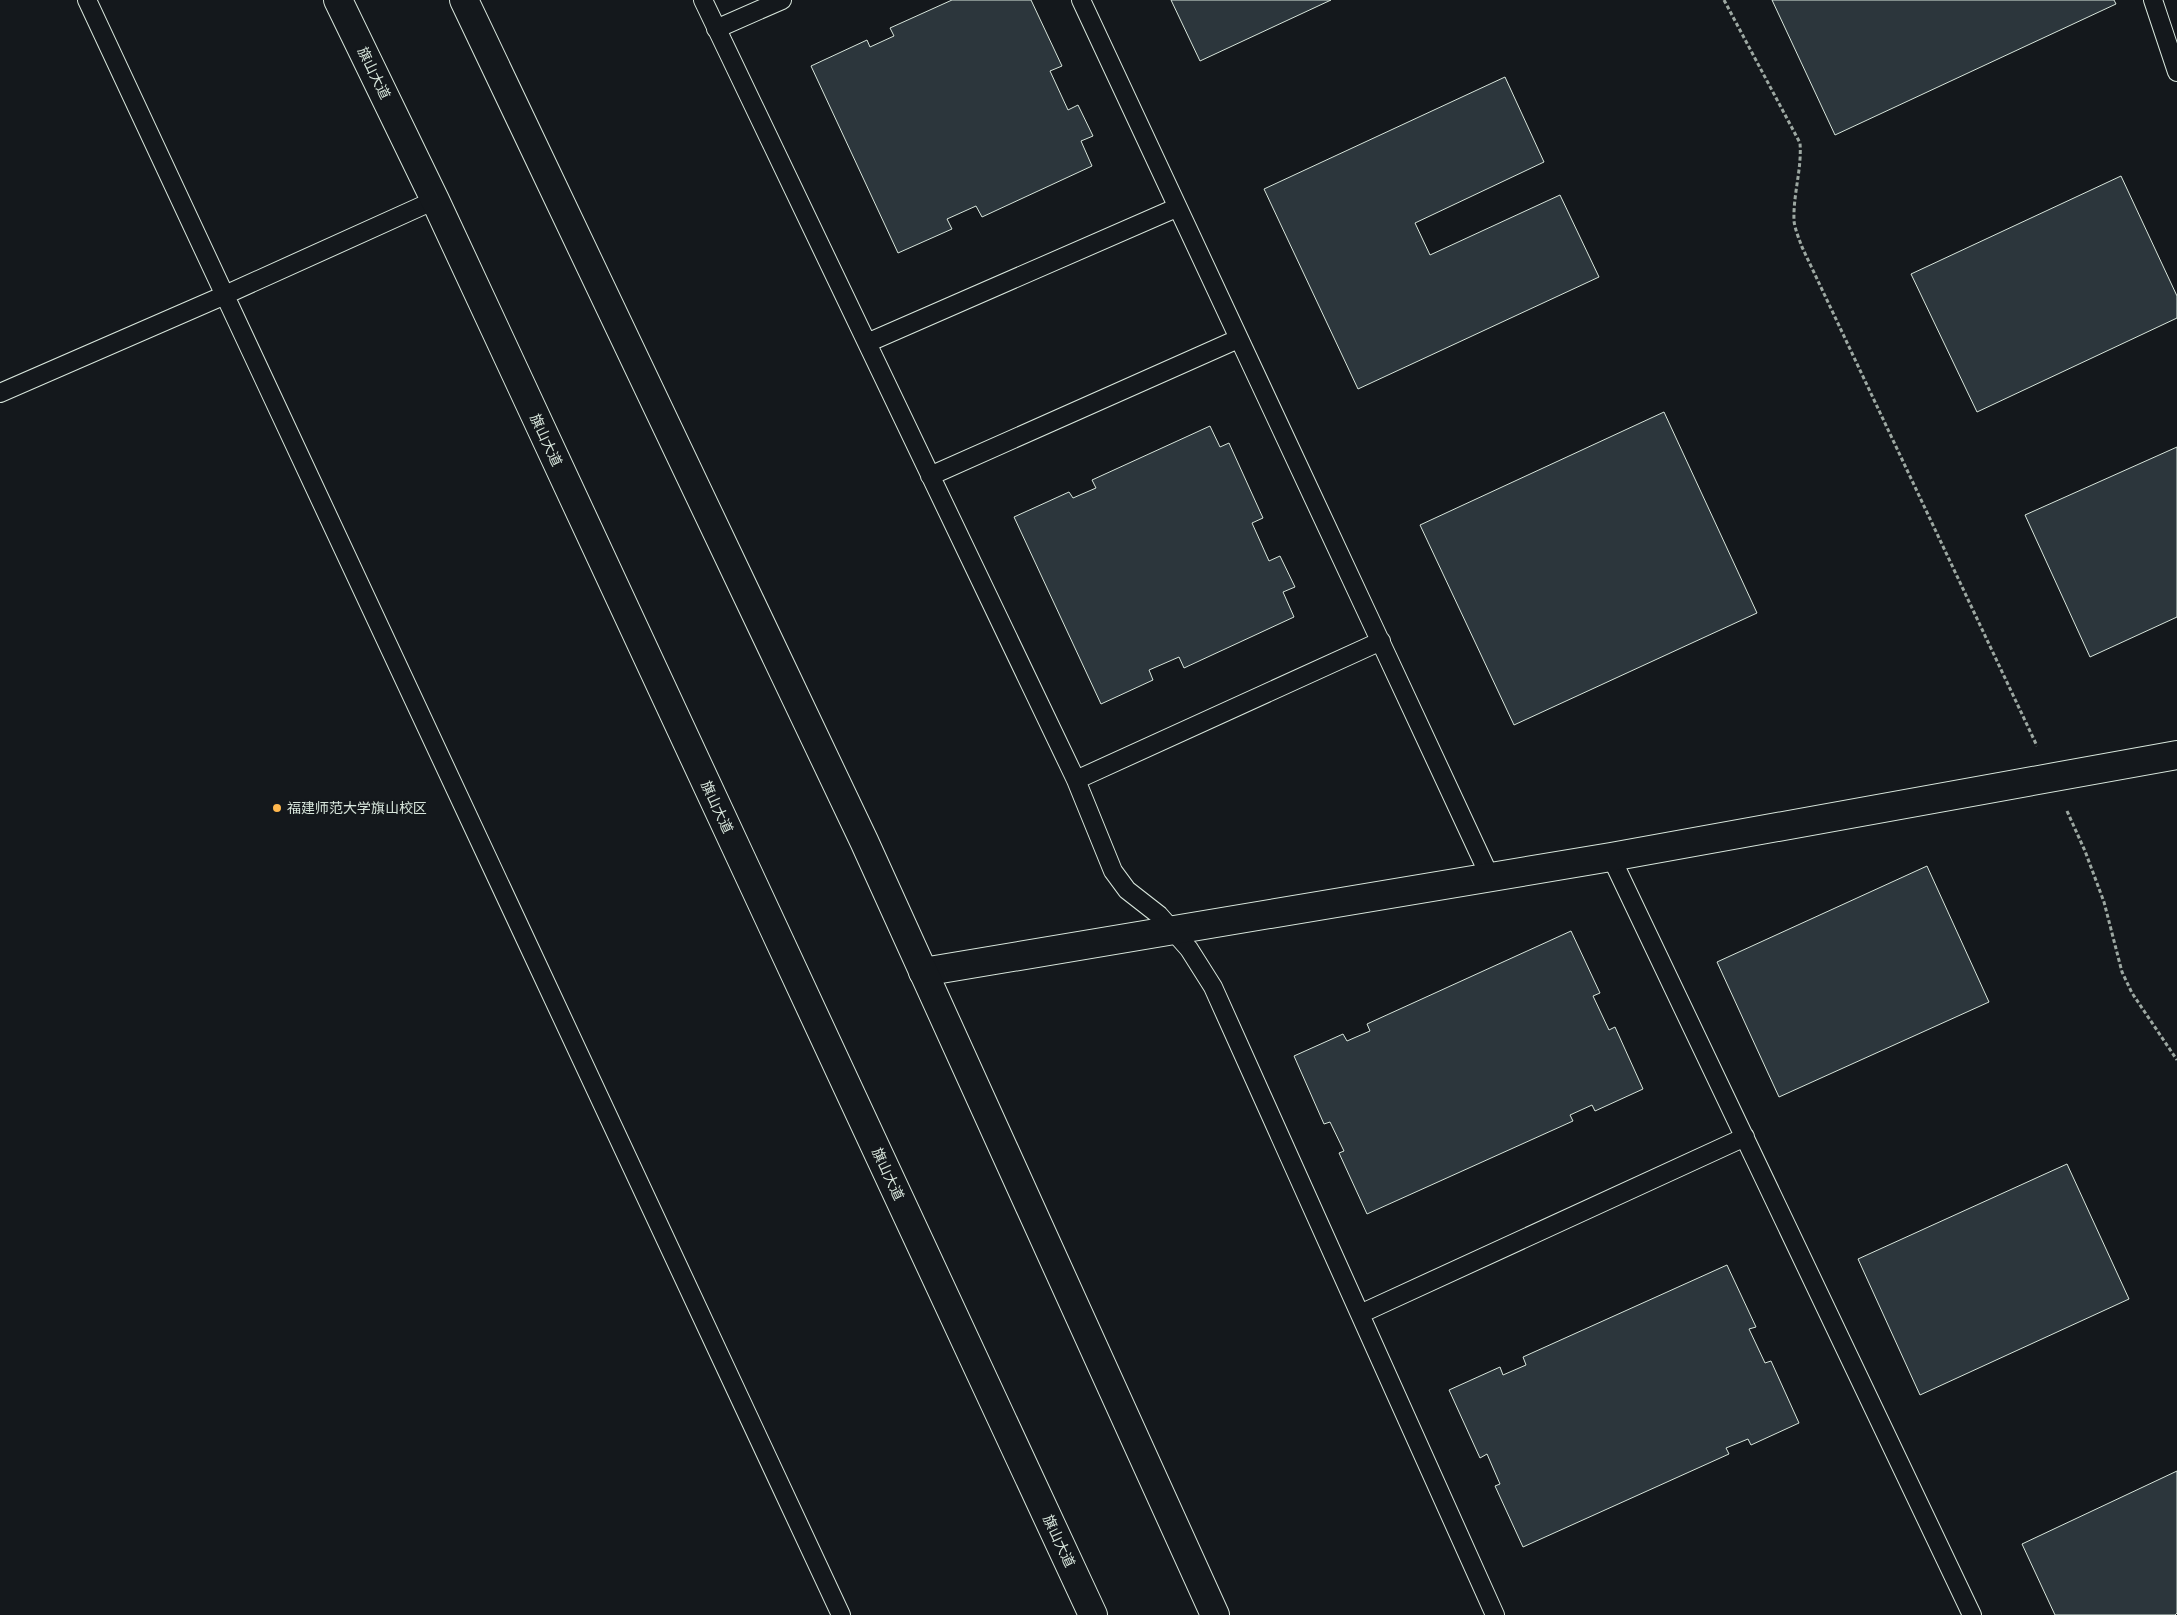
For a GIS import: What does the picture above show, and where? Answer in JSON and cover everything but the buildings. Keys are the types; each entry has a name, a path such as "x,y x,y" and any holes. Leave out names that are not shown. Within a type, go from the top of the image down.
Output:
{"main road":[{"name":"旗山大道","path":"338,0 435,200 1093,1615"},
{"path":"464,0 864,841 1215,1615"},
{"path":"924,972 1490,877 2177,755"}],"lane":[{"path":"87,0 841,1615"},
{"path":"703,0 1076,780 1113,870 1127,890 1173,930 1189,949 1213,987 1495,1615"},
{"path":"716,28 782,0"},
{"path":"1081,0 1176,208 1381,641 1490,877"},
{"path":"2153,0 2177,72"},
{"path":"0,393 225,295 435,200"},
{"path":"867,343 1176,208"},
{"path":"930,476 1238,339"},
{"path":"1076,780 1381,641"},
{"path":"1611,856 1972,1615"},
{"path":"1360,1314 1745,1138"}],"path":[{"path":"1724,0 1800,143 1801,160 1794,206 1794,223 1802,247 2085,851 2104,902 2122,972 2132,993 2177,1060"}],"place":[{"name":"福建师范大学旗山校区","path":"277,808"}]}
